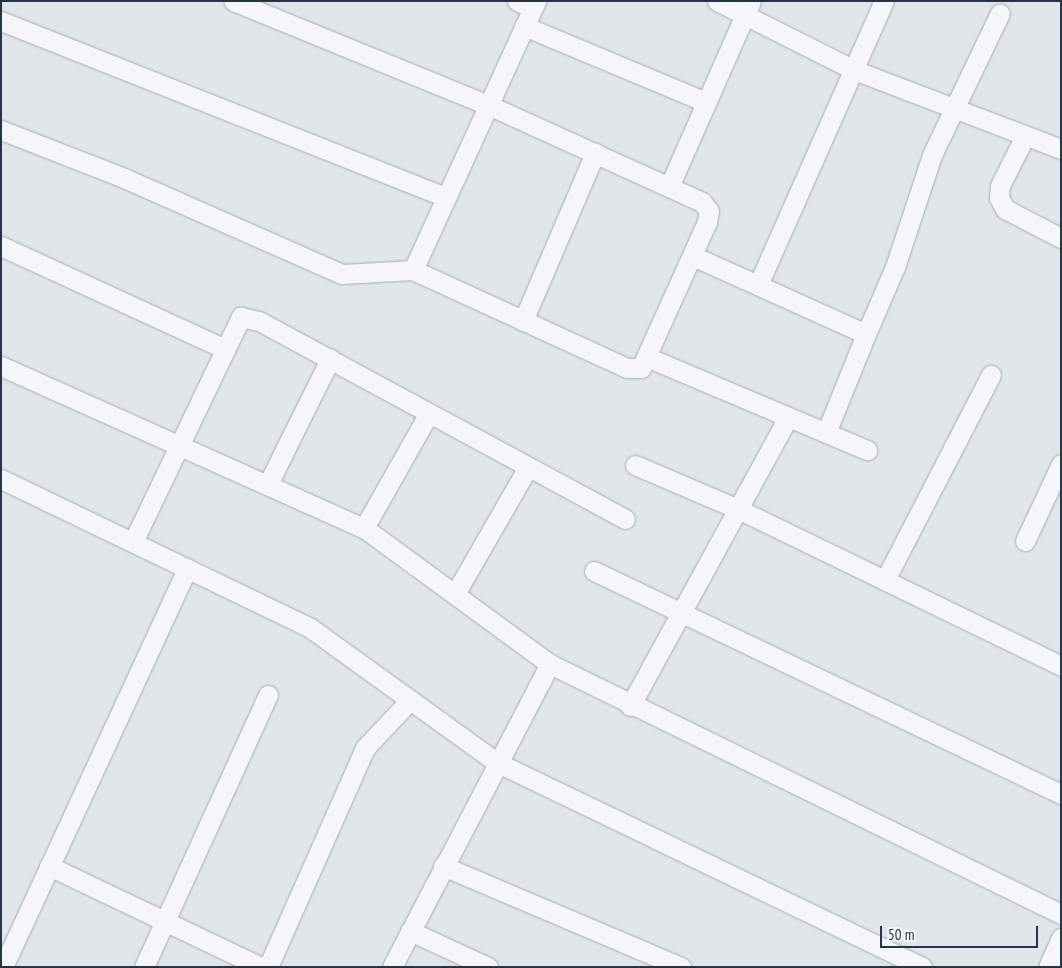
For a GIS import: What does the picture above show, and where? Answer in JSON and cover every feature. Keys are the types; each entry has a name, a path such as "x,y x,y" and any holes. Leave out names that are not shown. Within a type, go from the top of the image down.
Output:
{"street":[{"path":"1,130 124,178 342,274 414,270 627,368 641,368 649,358 693,256 708,211 702,202 488,105 233,1"},
{"path":"717,1 747,8 854,70 954,110 1061,149"},
{"path":"758,285 884,1"},
{"path":"414,270 444,197 524,26 529,4"},
{"path":"669,187 747,8"},
{"path":"826,433 894,267 932,155 1000,13"},
{"path":"1,21 444,197"},
{"path":"524,26 706,102"},
{"path":"1025,136 1000,186 999,198 1005,209 1061,238"},
{"path":"523,321 595,153"},
{"path":"1,246 224,348"},
{"path":"693,256 866,334"},
{"path":"132,542 224,348 241,317 258,320 625,519"},
{"path":"649,358 867,450"},
{"path":"268,484 330,359"},
{"path":"1,366 178,443 364,528 550,664 630,706 1061,914"},
{"path":"885,580 991,375"},
{"path":"364,528 429,413"},
{"path":"630,706 788,417"},
{"path":"1025,541 1061,464"},
{"path":"635,465 738,508 1061,666"},
{"path":"455,594 528,467"},
{"path":"1,479 309,627 496,762 922,967"},
{"path":"3,967 7,941 49,866 187,568"},
{"path":"594,571 683,610 1061,794"},
{"path":"392,967 496,762 550,664"},
{"path":"144,967 268,695"},
{"path":"268,967 365,748 410,700"},
{"path":"49,866 261,967"},
{"path":"443,866 681,967"},
{"path":"410,931 488,967"},
{"path":"1053,965 1061,938"}]}
